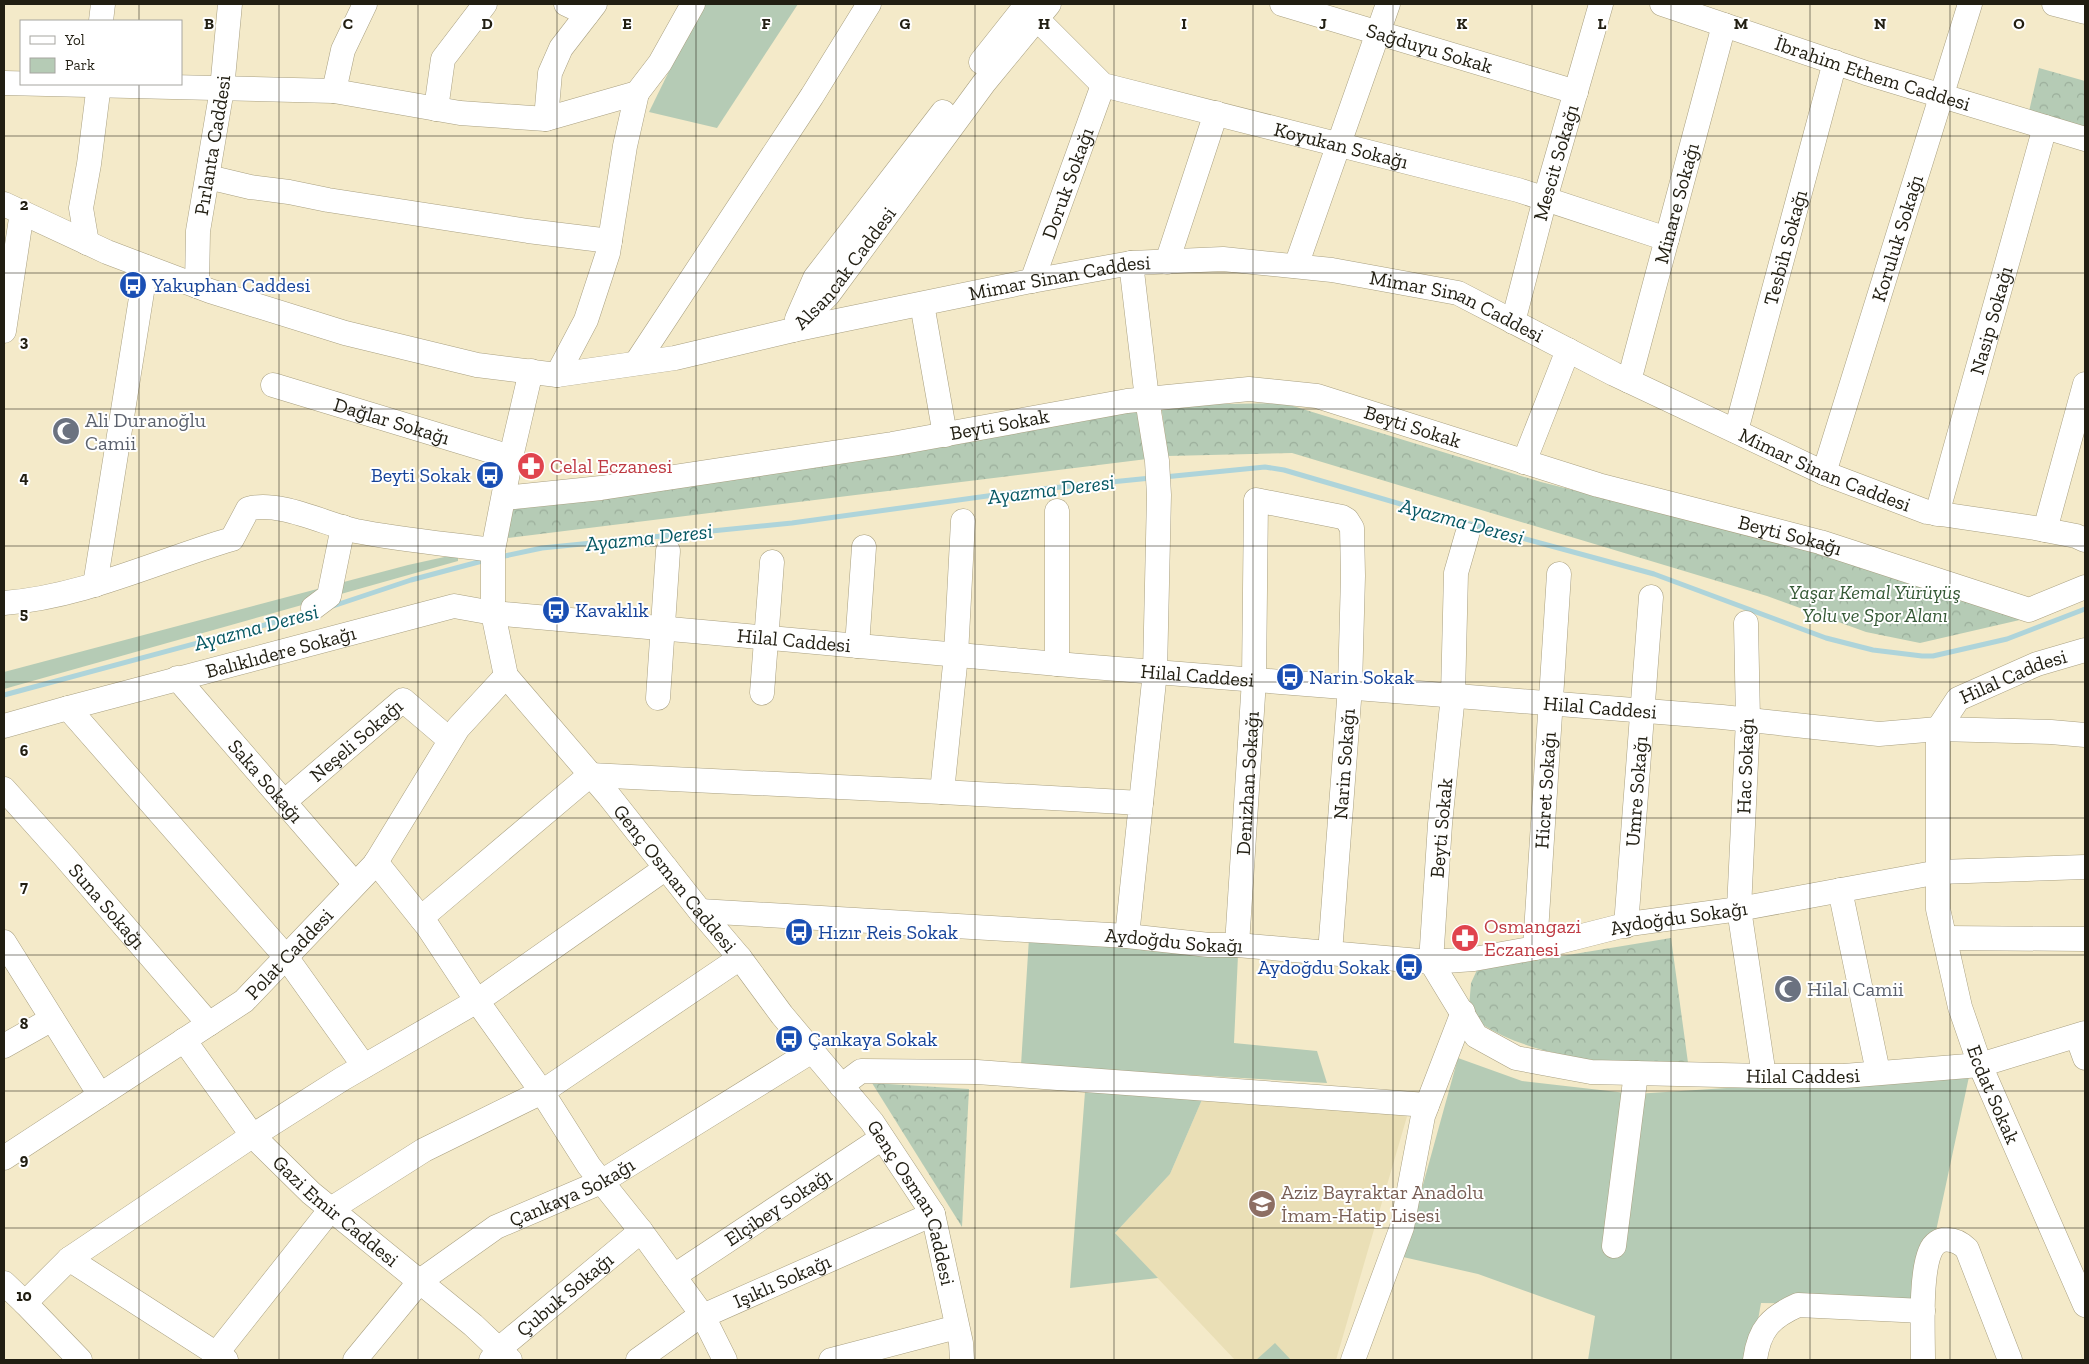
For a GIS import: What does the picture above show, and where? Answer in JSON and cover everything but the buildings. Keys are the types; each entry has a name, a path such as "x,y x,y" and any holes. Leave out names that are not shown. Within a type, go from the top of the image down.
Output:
{"street":[{"path":"101,20 103,4"},
{"name":"Pırlanta Caddesi","path":"197,286 198,231 222,88 230,4"},
{"path":"334,91 343,50 365,4"},
{"path":"436,109 443,59 485,4"},
{"path":"557,374 586,320 608,253 625,146 637,92 660,63 693,4"},
{"path":"636,364 812,96 869,4"},
{"name":"Sağduyu Sokak","path":"1282,4 1576,92"},
{"path":"1296,266 1388,4"},
{"name":"Mescit Sokağı","path":"1513,322 1545,199 1601,4"},
{"name":"İbrahim Ethem Caddesi","path":"1662,4 1835,62 2085,139"},
{"name":"Koruluk Sokağı","path":"1824,473 1970,4"},
{"path":"2054,4 2085,12"},
{"path":"546,119 550,73 583,7"},
{"path":"1038,9 1103,85"},
{"name":"Alsancak Caddesi","path":"793,330 828,295 1038,9"},
{"name":"Minare Sokağı","path":"1629,381 1724,25"},
{"name":"Tesbih Sokağı","path":"1736,431 1835,62"},
{"path":"4,83 20,83"},
{"path":"87,243 81,208 100,85 334,91 460,113 546,119 637,92"},
{"name":"Koyukan Sokağı","path":"1103,85 1518,190 1667,240"},
{"name":"Doruk Sokağı","path":"1032,281 1103,85"},
{"path":"1167,262 1216,113"},
{"name":"Nasip Sokağı","path":"1937,514 2045,127"},
{"path":"208,177 250,187 328,200 610,241"},
{"path":"4,331 13,208 87,243 146,267 197,286 345,333 477,365 531,372"},
{"name":"Mimar Sinan Caddesi","path":"531,372 557,374 675,358 793,330 1032,281 1131,263 1223,260 1296,266 1332,270 1458,293 1629,381 1824,473 1927,512 2045,530 2076,536 2085,540"},
{"path":"1127,936 1155,672 1159,495 1157,461 1147,399 1131,263"},
{"path":"95,585 146,267"},
{"path":"922,304 945,435"},
{"path":"1524,462 1568,350"},
{"name":"Genç Osman Caddesi","path":"531,372 511,456 493,560 493,613 506,676 609,796 700,911 740,958 782,1015 872,1122 933,1214 957,1327 962,1360"},
{"name":"Dağlar Sokağı","path":"273,384 511,456"},
{"path":"2045,530 2085,384"},
{"name":"Beyti Sokak","path":"504,498 610,487 945,435 1127,401 1249,389 1317,396 1491,452"},
{"name":"Beyti Sokağı","path":"1491,452 1598,485 1820,542 2029,610 2085,587"},
{"name":"Denizhan Sokağı","path":"1237,945 1254,680 1256,500"},
{"name":"Narin Sokağı","path":"1256,500 1342,517 1352,528 1353,576 1350,687 1330,953"},
{"path":"4,603 20,602 95,585 232,539 248,509 260,505 355,530 493,560"},
{"path":"1057,511 1057,664"},
{"path":"942,792 956,655 963,521"},
{"path":"313,608 329,596 343,527"},
{"name":"Beyti Sokak","path":"1431,962 1440,824 1453,695 1456,573 1467,535"},
{"path":"857,646 864,547"},
{"path":"658,698 668,551"},
{"path":"762,693 772,562"},
{"name":"Hicret Sokağı","path":"1535,948 1559,574"},
{"name":"Umre Sokağı","path":"1626,926 1651,597"},
{"name":"Balıklıdere Sokağı","path":"4,726 177,678 454,606 493,613"},
{"name":"Hilal Caddesi","path":"493,613 1057,664 1748,720 1879,734 1938,729 1958,699 2037,664 2085,650"},
{"name":"Hac Sokağı","path":"1746,623 1748,720 1739,909 1764,1076"},
{"name":"Polat Caddesi","path":"4,1158 244,1001 376,862 458,728 506,676"},
{"name":"Saka Sokağı","path":"177,678 355,884"},
{"name":"Neşeli Sokağı","path":"284,802 402,700 450,740"},
{"path":"68,708 286,957 364,1066"},
{"path":"1938,729 2051,732 2085,735"},
{"name":"Ecdat Sokak","path":"1938,729 1938,908 1960,1007 1980,1065 2085,1305"},
{"path":"421,918 590,775 1141,803"},
{"name":"Suna Sokağı","path":"4,789 208,1024"},
{"path":"376,862 421,918 542,1092 601,1182 642,1231 703,1316 725,1360"},
{"path":"25,1303 69,1259 252,1135 364,1066 477,1001 666,868"},
{"name":"Aydoğdu Sokağı","path":"700,911 1127,936 1210,945 1237,945 1431,962 1474,959 1535,948 1626,926 1739,909 1939,872 2085,868"},
{"path":"1840,890 1878,1072"},
{"path":"1945,938 2085,940"},
{"path":"4,942 100,1095"},
{"path":"69,1259 221,1357 331,1209 424,1150 542,1092 740,958"},
{"path":"1353,1360 1402,1227 1423,1116 1463,1012 1431,962"},
{"name":"Hilal Caddesi","path":"1463,1012 1476,1036 1516,1058 1591,1072 1844,1076 1980,1065 2083,1042"},
{"path":"4,1046 52,1019"},
{"name":"Gazi Emir Caddesi","path":"184,1040 252,1135 310,1193 473,1325 500,1357"},
{"name":"Çankaya Sokağı","path":"355,1360 420,1281 496,1227 601,1182 812,1051"},
{"path":"841,1086 861,1071 977,1072 1427,1105"},
{"path":"1614,1246 1636,1073"},
{"name":"Elçibey Sokağı","path":"674,1276 882,1138"},
{"name":"Işıklı Sokağı","path":"638,1360 694,1320 933,1214"},
{"name":"Çubuk Sokağı","path":"500,1357 642,1231"},
{"path":"1923,1360 1925,1279 1930,1252 1934,1245 1950,1239 1960,1242 1967,1249 2010,1360"},
{"path":"4,1283 80,1360"},
{"path":"1755,1360 1756,1352 1767,1325 1780,1313 1798,1305 1923,1311"},
{"path":"831,1360 957,1327"}],"shaded area":[{"name":"Aziz Bayraktar Anadolu İmam-Hatip Lisesi","path":"1204,1095 1408,1113 1336,1360 1235,1360 1115,1233 1170,1174"}],"green space":[{"path":"702,4 798,4 717,128 649,112"},
{"path":"2039,68 2085,81 2085,136 2027,120"},
{"path":"1141,402 1147,459 507,538 510,508"},
{"name":"Yaşar Kemal Yürüyüş Yolu ve Spor Alanı","path":"1283,403 1541,482 1795,546 2024,619 1920,643 1866,632 1767,596 1292,453 1168,456 1161,405"},
{"path":"458,554 458,561 4,689 4,672 408,565"},
{"path":"1029,938 1238,955 1234,1043 1317,1051 1327,1083 1021,1065"},
{"path":"1671,938 1689,1070 1583,1058 1529,1046 1505,1037 1483,1025 1469,1007 1471,983 1477,970"},
{"path":"1458,1058 1522,1081 1635,1094 1970,1072 1920,1306 1761,1303 1751,1360 1588,1360 1595,1316 1478,1274 1403,1257"},
{"path":"872,1083 969,1089 962,1227"},
{"path":"1085,1092 1204,1095 1170,1174 1115,1233 1158,1278 1070,1288"},
{"path":"1275,1343 1291,1360 1256,1360"}],"waterway":[{"name":"Ayazma Deresi","path":"1164,477 1265,467 1284,470 1452,519 1654,574 1826,638 1873,650 1933,656 2007,639 2085,609"},
{"name":"Ayazma Deresi","path":"500,557 542,548 792,523 1031,490 1151,478"},
{"name":"Ayazma Deresi","path":"330,607 411,580 486,560"},
{"name":"Ayazma Deresi","path":"4,695 309,613"}],"place":[{"name":"Yakuphan Caddesi","path":"133,285"},
{"name":"Ali Duranoğlu Camii","path":"66,431"},
{"name":"Celal Eczanesi","path":"531,466"},
{"name":"Beyti Sokak","path":"490,475"},
{"name":"Kavaklık","path":"556,610"},
{"name":"Narin Sokak","path":"1290,677"},
{"name":"Hızır Reis Sokak","path":"799,932"},
{"name":"Osmangazi Eczanesi","path":"1465,938"},
{"name":"Aydoğdu Sokak","path":"1409,967"},
{"name":"Hilal Camii","path":"1788,989"},
{"name":"Çankaya Sokak","path":"789,1039"},
{"name":"Aziz Bayraktar Anadolu İmam-Hatip Lisesi","path":"1262,1204"}]}
